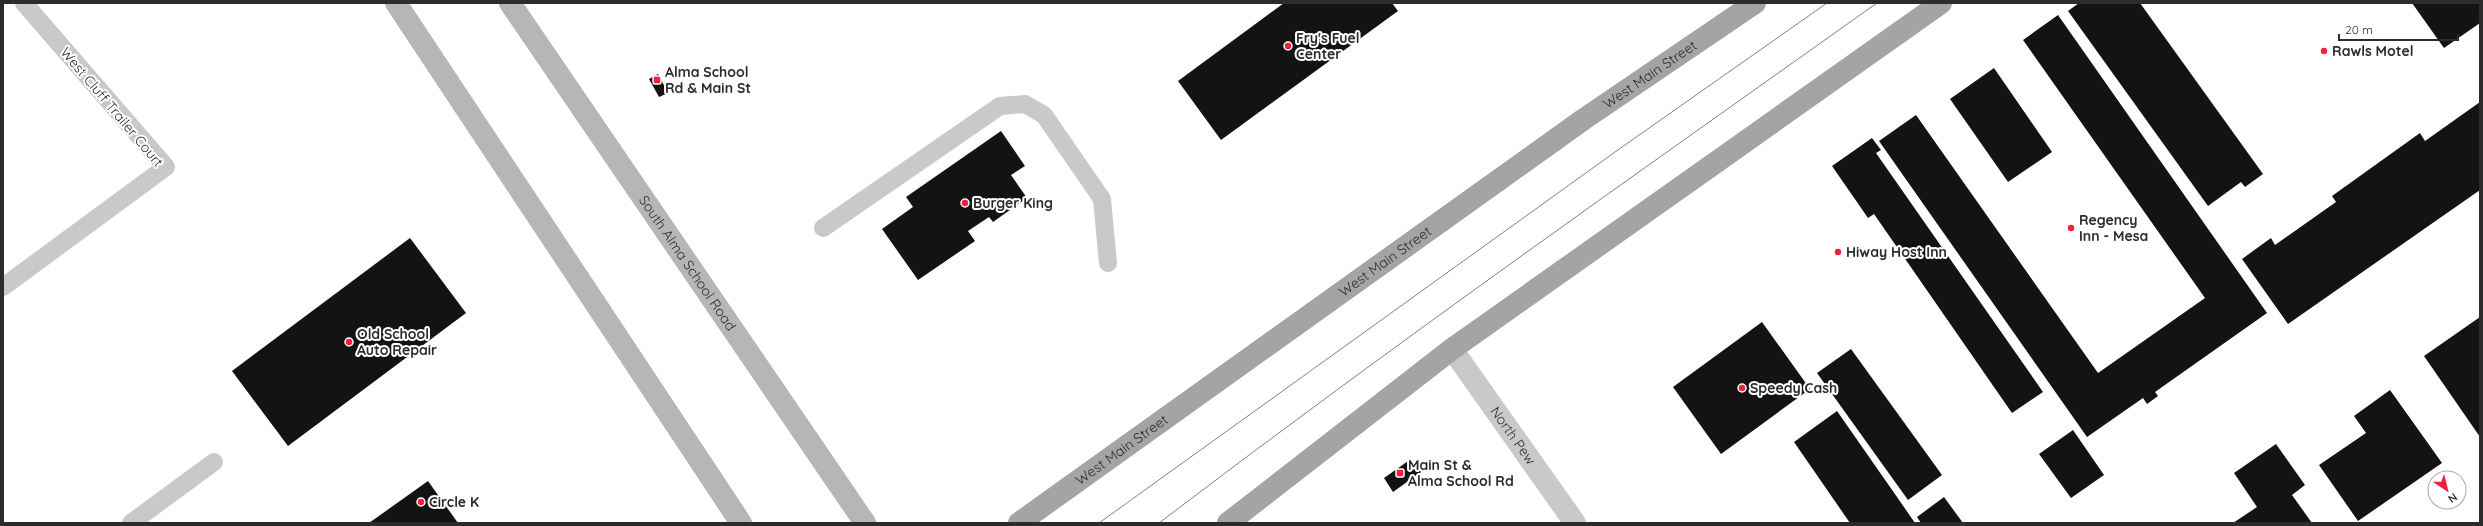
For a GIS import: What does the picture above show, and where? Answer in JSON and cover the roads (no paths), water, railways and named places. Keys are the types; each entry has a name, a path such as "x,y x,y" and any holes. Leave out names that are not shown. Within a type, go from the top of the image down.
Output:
{"main road":[{"path":"396,3 740,523"},
{"name":"South Alma School Road","path":"510,3 865,523"},
{"name":"West Main Street","path":"1019,523 1584,119 1754,3"},
{"path":"1228,523 1452,349 1941,3"}],"street":[{"name":"North Pew","path":"1452,349 1574,523"}],"lane":[{"name":"West Cluff Trailer Court","path":"3,287 166,167 24,3"},
{"path":"823,228 1000,106 1025,104 1044,115 1102,199 1108,263"},
{"path":"130,523 214,462"}],"tram line":[{"path":"1099,523 1615,152 1827,3"},
{"path":"1159,523 1336,390 1606,195 1877,3"}],"place":[{"name":"Fry's Fuel Center","path":"1288,46"},
{"name":"Rawls Motel","path":"2324,51"},
{"name":"Alma School Rd & Main St","path":"657,80"},
{"name":"Burger King","path":"965,203"},
{"name":"Regency Inn - Mesa","path":"2071,228"},
{"name":"Hiway Host Inn","path":"1838,252"},
{"name":"Old School Auto Repair","path":"349,342"},
{"name":"Speedy Cash","path":"1742,388"},
{"name":"Main St & Alma School Rd","path":"1400,473"},
{"name":"Circle K","path":"421,502"}]}
